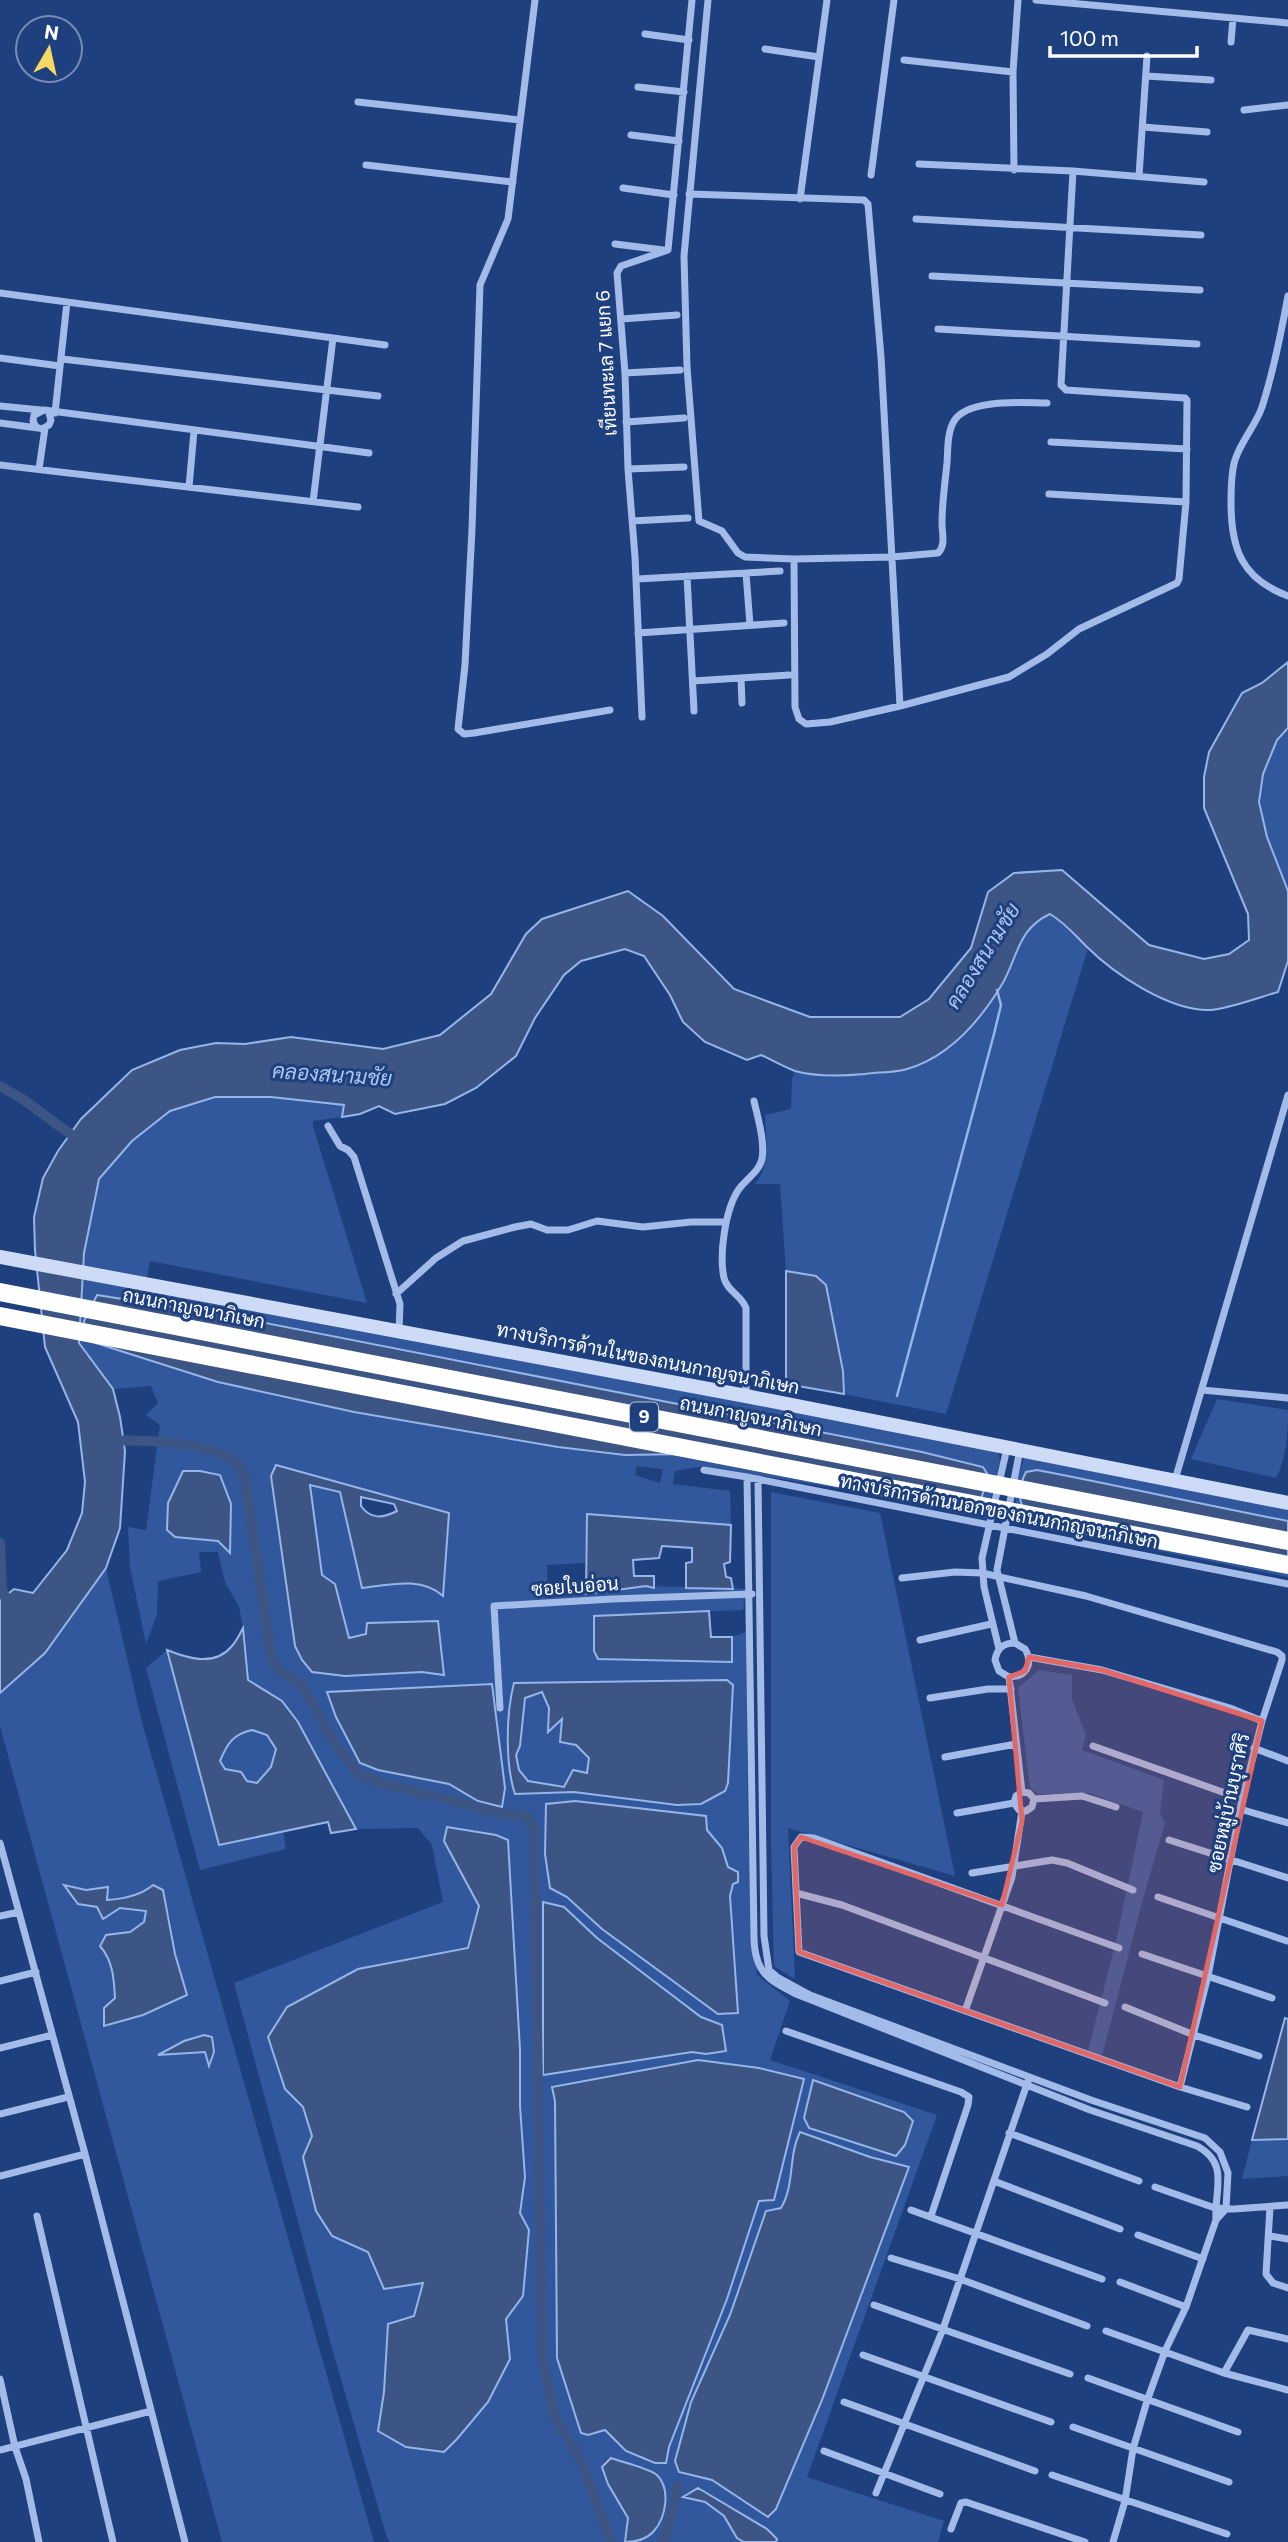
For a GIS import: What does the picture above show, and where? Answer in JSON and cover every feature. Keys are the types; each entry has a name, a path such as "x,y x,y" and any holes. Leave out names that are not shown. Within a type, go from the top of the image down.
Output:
{"highway":[{"name":"ถนนกาญจนาภิเษก","path":"0,1292 1288,1541"},
{"name":"9","path":"0,1316 1288,1565"}],"main road":[{"name":"ทางบริการด้านในของถนนกาญจนาภิเษก","path":"0,1257 746,1396 1288,1503"}],"street":[{"path":"535,0 507,225 480,285 465,665 458,729 464,734 474,733 610,710"},
{"path":"615,244 668,250 692,0"},
{"path":"708,0 684,256 684,306 698,518 707,527 722,531 740,555 794,559 892,557 937,553 942,550 949,436 958,416 970,409 995,404 1048,403"},
{"path":"800,199 827,0"},
{"path":"871,175 894,0"},
{"path":"1014,170 1013,72 1018,0"},
{"path":"1036,0 1288,23"},
{"path":"1231,42 1233,18"},
{"path":"645,34 690,40"},
{"path":"765,50 819,57"},
{"path":"1139,176 1147,56"},
{"path":"904,60 1013,72"},
{"path":"1146,76 1211,80"},
{"path":"638,87 684,92"},
{"path":"358,102 520,120"},
{"path":"1244,110 1288,105"},
{"path":"1143,127 1207,132"},
{"path":"631,135 680,141"},
{"path":"919,164 1204,182"},
{"path":"366,165 513,182"},
{"path":"794,559 795,707 799,719 806,724 830,722 901,706 1009,677 1047,654 1079,629 1177,583 1180,578 1186,502 1188,402 1185,398 1062,387 1073,172"},
{"path":"623,188 674,195"},
{"path":"689,194 864,200 870,207 901,706"},
{"path":"916,219 1201,235"},
{"name":"เทียนทะเล 7 แยก 6","path":"642,718 637,579 617,275 618,269 632,262 668,250"},
{"path":"932,276 1200,290"},
{"path":"0,293 385,345"},
{"path":"1288,296 1276,356 1260,412 1235,461 1231,485 1231,524 1236,549 1247,569 1261,583 1288,596"},
{"path":"0,423 42,428 51,423 48,412 61,362 67,302"},
{"path":"621,319 677,315"},
{"path":"938,329 1198,344"},
{"path":"313,502 333,338"},
{"path":"0,358 61,362 378,396"},
{"path":"625,373 680,370"},
{"path":"0,406 369,453"},
{"path":"42,428 34,425 33,418 36,413 48,412"},
{"path":"626,422 684,418"},
{"path":"39,469 42,428"},
{"path":"190,487 194,431"},
{"path":"1051,442 1187,449"},
{"path":"0,465 358,507"},
{"path":"628,469 684,467"},
{"path":"1049,494 1186,502"},
{"path":"632,521 688,518"},
{"path":"637,579 780,571"},
{"path":"746,573 750,625"},
{"path":"687,576 694,711"},
{"path":"638,633 784,623"},
{"path":"693,681 789,675"},
{"path":"741,678 742,703"},
{"path":"1175,1480 1288,1095"},
{"path":"746,1396 747,1315 744,1301 724,1279 726,1222 739,1189 758,1168 762,1159 754,1101"},
{"path":"328,1126 340,1146 354,1157 401,1309 399,1331"},
{"path":"396,1294 436,1258 463,1241 514,1227 531,1224 547,1230 568,1230 597,1221 643,1227 726,1222"},
{"path":"1202,1390 1288,1398"},
{"path":"999,1649 1009,1643 1015,1643 1025,1649 1029,1657 1025,1671 1015,1677 1009,1677 1003,1675 996,1666 999,1649 982,1573 982,1558 990,1526 1014,1448"},
{"path":"1014,1448 998,1578 1015,1643"},
{"name":"ทางบริการด้านนอกของถนนกาญจนาภิเษก","path":"704,1470 747,1476 1288,1584"},
{"path":"747,1476 754,1939 757,1965 772,1980 796,1994 1028,2081 1209,2141 1220,2152 1228,2180 1226,2209 1216,2220"},
{"path":"758,1479 764,1936 769,1970 810,1995 1134,2125 1197,2146 1211,2155 1218,2167 1216,2220 1186,2307 1165,2351 1147,2400 1133,2449 1125,2501 1112,2542"},
{"path":"902,1578 955,1572 982,1573 1086,1596 1278,1652 1282,1660 1262,1721"},
{"name":"ซอยใบอ่อน","path":"500,1708 494,1606 760,1593"},
{"path":"920,1640 992,1624"},
{"name":"ซอยหมู่บ้านบุราศิริ","path":"1029,1657 1102,1670 1230,1708 1262,1721 1240,1809 1208,1976 1180,2087"},
{"path":"1009,1677 1022,1792"},
{"path":"930,1698 988,1689 1012,1689"},
{"path":"751,1724 761,1724"},
{"path":"945,1758 1016,1744"},
{"path":"1093,1745 1242,1800"},
{"path":"1254,1748 1288,1761"},
{"path":"1014,1803 1016,1796 1022,1792 1029,1793 1034,1799"},
{"path":"1034,1799 1082,1796 1116,1807"},
{"path":"1022,1811 1030,1809 1034,1799"},
{"path":"1014,1803 1022,1811"},
{"path":"957,1813 1014,1803"},
{"path":"1240,1809 1288,1823"},
{"path":"965,2011 986,1956 1014,1865 1022,1811"},
{"path":"1119,1948 806,1836 801,1837 794,1847 800,1952 1180,2087 1247,2107"},
{"path":"1169,1840 1288,1878"},
{"path":"0,1843 85,2154 185,2542"},
{"path":"972,1872 1052,1860 1067,1863 1133,1890"},
{"path":"796,1893 842,1905 986,1956 1105,2003"},
{"path":"1158,1897 1287,1941"},
{"path":"0,1916 19,1912"},
{"path":"1142,1954 1272,1998"},
{"path":"0,1981 36,1972"},
{"path":"1125,2007 1194,2035 1259,2056"},
{"path":"786,2031 969,2097 931,2216"},
{"path":"0,2048 52,2035"},
{"path":"876,2493 943,2329 1028,2081"},
{"path":"0,2114 68,2097"},
{"path":"1134,2125 1137,2116"},
{"path":"1009,2133 1139,2181"},
{"path":"1197,2146 1200,2137"},
{"path":"0,2176 85,2154"},
{"path":"994,2181 1120,2228"},
{"path":"1155,2187 1215,2208 1288,2204"},
{"path":"1270,2207 1266,2274 1273,2283 1288,2288"},
{"path":"911,2210 1102,2279"},
{"path":"37,2216 113,2542"},
{"path":"1138,2235 1203,2259"},
{"path":"1270,2236 1288,2239"},
{"path":"891,2258 960,2279 1087,2326"},
{"path":"1120,2282 1186,2307"},
{"path":"874,2305 1070,2374"},
{"path":"1224,2373 1248,2330 1288,2339"},
{"path":"1106,2331 1224,2373 1288,2390"},
{"path":"863,2355 1051,2422"},
{"path":"1088,2378 1238,2432"},
{"path":"0,2379 39,2542"},
{"path":"844,2402 1035,2471"},
{"path":"0,2450 86,2430 151,2411"},
{"path":"1073,2427 1229,2482"},
{"path":"824,2451 940,2494"},
{"path":"1052,2475 1227,2534"},
{"path":"951,2529 958,2507 966,2502 1084,2542"}],"highlighted area":[{"path":"1029,1657 1102,1670 1262,1721 1180,2087 799,1952 794,1847 801,1837 1002,1905 1022,1821 1009,1677 1025,1671"}],"shaded area":[{"path":"1288,728 1288,891 1265,828 1260,789 1264,769 1273,749"},
{"path":"1051,914 1069,926 1088,948 946,1414 844,1394 843,1371 816,1276 786,1271 780,1184 755,1184 765,1160 765,1115 791,1109 792,1079 795,1071 830,1075 890,1072 926,1061 941,1053 1001,985 1024,936 1039,920"},
{"path":"215,1097 271,1097 345,1105 342,1117 313,1121 313,1126 367,1303 150,1261 147,1277 153,1290 998,1452 1000,1461 986,1519 847,1490 704,1466 675,1471 673,1484 730,1491 731,1525 587,1514 585,1563 547,1565 548,1598 646,1586 746,1589 743,1610 594,1616 732,1662 732,1637 746,1632 748,1829 757,1975 790,2001 770,2060 937,2115 807,2477 944,2521 938,2542 776,2542 777,2539 698,2488 684,2497 715,2508 744,2542 639,2542 654,2531 608,2484 628,2518 625,2542 390,2542 387,2538 332,2348 234,1983 443,1902 432,1845 418,1828 356,1829 326,1772 282,1701 248,1680 245,1636 239,1607 225,1582 218,1552 199,1552 201,1572 158,1581 157,1614 146,1644 130,1567 128,1527 146,1530 160,1425 146,1415 158,1403 151,1386 113,1389 79,1344 84,1253 99,1179 132,1141 170,1111","holes":["276,1465 449,1513 443,1596 434,1590 414,1584 362,1588 340,1492 310,1484 322,1575 335,1585 349,1638 366,1634 367,1624 443,1675 295,1646","637,1466 663,1469 660,1483 635,1475","231,1504 229,1552 218,1541 199,1538","727,1680 733,1686 728,1783 677,1805 574,1792 516,1794 514,1683","492,1684 502,1807 478,1801 449,1784 439,1688","447,1828 496,1835 508,1840 525,2177 520,2213 529,2230 523,2296 506,2319 510,2359 378,2431 384,2392 415,2316 423,2282 332,2236 316,2211 303,2157 312,2136 303,2107 358,1969 468,1948 479,1906 444,1841","543,1902 564,1907 597,1938 701,2017 722,2025 726,2051 706,2054 692,2052 544,2075","698,2060 759,2068 804,2079 774,2199 759,2200 727,2299 669,2447 666,2463 626,2451 604,2430 588,2435 581,2433 557,2359 555,2100 552,2087","800,2132 870,2157 909,2167 822,2400 767,2516 712,2480 679,2472 676,2461 691,2402 730,2315 766,2211 781,2208 785,2199"]},
{"path":"1217,1399 1288,1410 1285,1453 1276,1478 1191,1459"},
{"path":"1025,1457 1288,1509 1288,1577 1016,1522 1017,1480"},
{"path":"771,1492 880,1513 955,1876 788,1828 795,1979 774,1966 771,1841"},
{"path":"106,1568 142,1722 374,2542 222,2542 0,1726 0,1693 45,1653","holes":["153,1885 170,1916 175,1954 187,1996 167,2004 104,2008 115,1998 114,1974 106,1953 106,1936 130,1932 144,1922 146,1910 120,1908 104,1918 97,1907 65,1886 86,1890 108,1887 106,1900 131,1896","212,2037 210,2065 205,2052 160,2054"]},
{"path":"167,1650 219,1845 283,1831 286,1849 200,1870 146,1668"},
{"path":"1039,1670 1072,1675 1072,1700 1086,1735 1082,1750 1164,1780 1160,1813 1165,1823 1102,2056 1088,2051 1117,1937 1143,1812 1089,1793 1038,1794 1030,1788 1018,1688"},
{"path":"542,1691 549,1708 548,1731 562,1718 560,1742 576,1745 589,1758 587,1773 565,1788 528,1781 519,1770 516,1755 520,1746 525,1698"},
{"path":"252,1730 267,1735 276,1749 271,1767 257,1783 247,1781 241,1772 225,1769 219,1761 232,1741 240,1734"},
{"path":"1288,2139 1288,2176 1242,2179 1252,2140"}],"water":[{"name":"คลองสนามชัย","path":"1288,662 1288,728 1277,740 1263,774 1259,802 1267,837 1288,891 1288,961 1278,992 1210,1010 1177,1004 1143,989 1111,968 1050,914 1039,920 1024,936 1001,986 973,1025 949,1047 922,1063 902,1070 821,1075 795,1071 761,1055 747,1060 705,1042 683,1022 670,995 644,956 625,949 581,961 564,975 535,1018 516,1056 476,1088 445,1104 395,1114 379,1106 360,1114 342,1117 344,1105 271,1097 215,1097 170,1111 132,1141 99,1179 84,1253 79,1343 113,1389 120,1417 125,1451 120,1528 106,1568 45,1653 0,1693 0,1600 14,1589 33,1593 67,1550 82,1513 85,1482 78,1422 45,1347 34,1217 43,1178 58,1151 81,1119 132,1070 180,1050 216,1043 245,1044 291,1037 383,1049 440,1035 491,994 526,934 542,919 628,891 663,916 734,989 810,1017 900,1017 929,999 971,948 988,892 1014,873 1062,870 1149,945 1204,959 1229,954 1249,940 1248,914 1204,808 1204,777 1209,752 1242,693 1262,683"},
{"path":"786,1271 816,1276 826,1285 843,1371 844,1394 786,1384"},
{"path":"97,1295 225,1315 922,1452 983,1467 988,1475 977,1514 686,1454 625,1455 558,1447 354,1412 218,1382 86,1340 84,1321"},
{"path":"276,1465 449,1513 443,1596 425,1586 415,1584 362,1588 340,1492 310,1485 322,1575 335,1584 349,1638 366,1634 367,1623 438,1621 444,1675 422,1672 345,1676 312,1672 295,1646 271,1476","holes":["361,1497 394,1504 397,1511 373,1516 361,1506"]},
{"path":"1037,1470 1288,1521 1288,1571 1028,1520 1021,1502 1021,1485 1026,1472"},
{"path":"183,1471 220,1475 231,1504 230,1553 218,1541 175,1537 167,1530 168,1503"},
{"path":"587,1514 731,1525 730,1562 724,1564 726,1577 731,1578 733,1589 686,1588 686,1563 692,1562 692,1548 662,1546 659,1558 633,1560 634,1576 654,1576 654,1588 646,1586 586,1594"},
{"path":"709,1611 711,1637 732,1637 732,1662 598,1659 594,1651 594,1616"},
{"path":"243,1628 248,1680 282,1701 298,1722 356,1829 331,1833 328,1822 219,1845 167,1650 192,1658 217,1657 231,1647","holes":["252,1730 267,1735 276,1749 271,1767 257,1783 247,1781 241,1772 225,1769 220,1761 235,1737"]},
{"path":"727,1680 733,1685 728,1783 725,1791 701,1804 677,1805 574,1792 515,1794 509,1768 508,1738 509,1709 514,1683","holes":["542,1692 549,1708 548,1732 562,1719 560,1742 576,1745 589,1758 587,1773 573,1770 564,1787 528,1781 519,1770 516,1755 520,1746 525,1698"]},
{"path":"492,1684 505,1788 502,1807 478,1801 449,1784 378,1770 360,1763 336,1717 327,1692"},
{"path":"575,1801 706,1816 707,1830 722,1848 728,1867 738,1872 738,1882 733,1884 730,1896 738,2013 718,2014 602,1929 567,1897 550,1888 545,1854 546,1804"},
{"path":"447,1827 496,1835 508,1840 525,2177 520,2213 529,2230 523,2296 506,2319 510,2359 488,2402 444,2452 406,2447 378,2431 384,2392 388,2324 414,2316 423,2283 384,2289 368,2252 332,2236 316,2211 303,2157 312,2136 303,2107 285,2089 268,2037 287,2007 358,1969 468,1948 479,1906 444,1841"},
{"path":"64,1885 86,1890 108,1887 107,1900 132,1896 153,1885 163,1890 175,1954 187,1995 143,2015 104,2026 104,2008 115,1998 110,1964 100,1946 106,1935 130,1932 144,1922 146,1911 120,1908 103,1919 97,1907 78,1904"},
{"path":"543,1902 564,1907 597,1938 701,2017 722,2025 726,2051 706,2054 692,2052 543,2075"},
{"path":"1285,2018 1288,2019 1288,2139 1252,2140"},
{"path":"204,2035 212,2037 214,2052 209,2066 205,2052 158,2055 184,2041"},
{"path":"698,2060 759,2068 804,2079 774,2200 759,2201 727,2299 669,2447 666,2463 655,2463 626,2451 605,2430 588,2435 581,2433 557,2358 555,2101 552,2087"},
{"path":"813,2080 904,2112 913,2121 905,2145 896,2156 809,2128 804,2118"},
{"path":"800,2132 870,2157 909,2167 822,2400 776,2509 768,2517 712,2480 679,2472 675,2461 691,2402 730,2315 766,2211 781,2208 785,2199"},
{"path":"611,2458 653,2472 664,2488 662,2518 654,2531 641,2540 625,2542 628,2518 608,2484 602,2467"},
{"path":"698,2488 767,2529 777,2539 776,2542 744,2542 737,2538 724,2516 705,2502 683,2497"}],"waterway":[{"path":"897,1396 994,1034 1001,1005 997,990"},
{"path":"0,1086 24,1100 81,1142"},
{"path":"111,1441 156,1442 206,1449 232,1459 238,1465 245,1478 271,1657 279,1670 302,1685 334,1742 358,1774 381,1783 501,1813 528,1817 534,1829 542,2355 555,2418 581,2461 611,2542"},
{"path":"0,1543 2,1588 9,1609"},
{"path":"662,2542 678,2485"}]}
